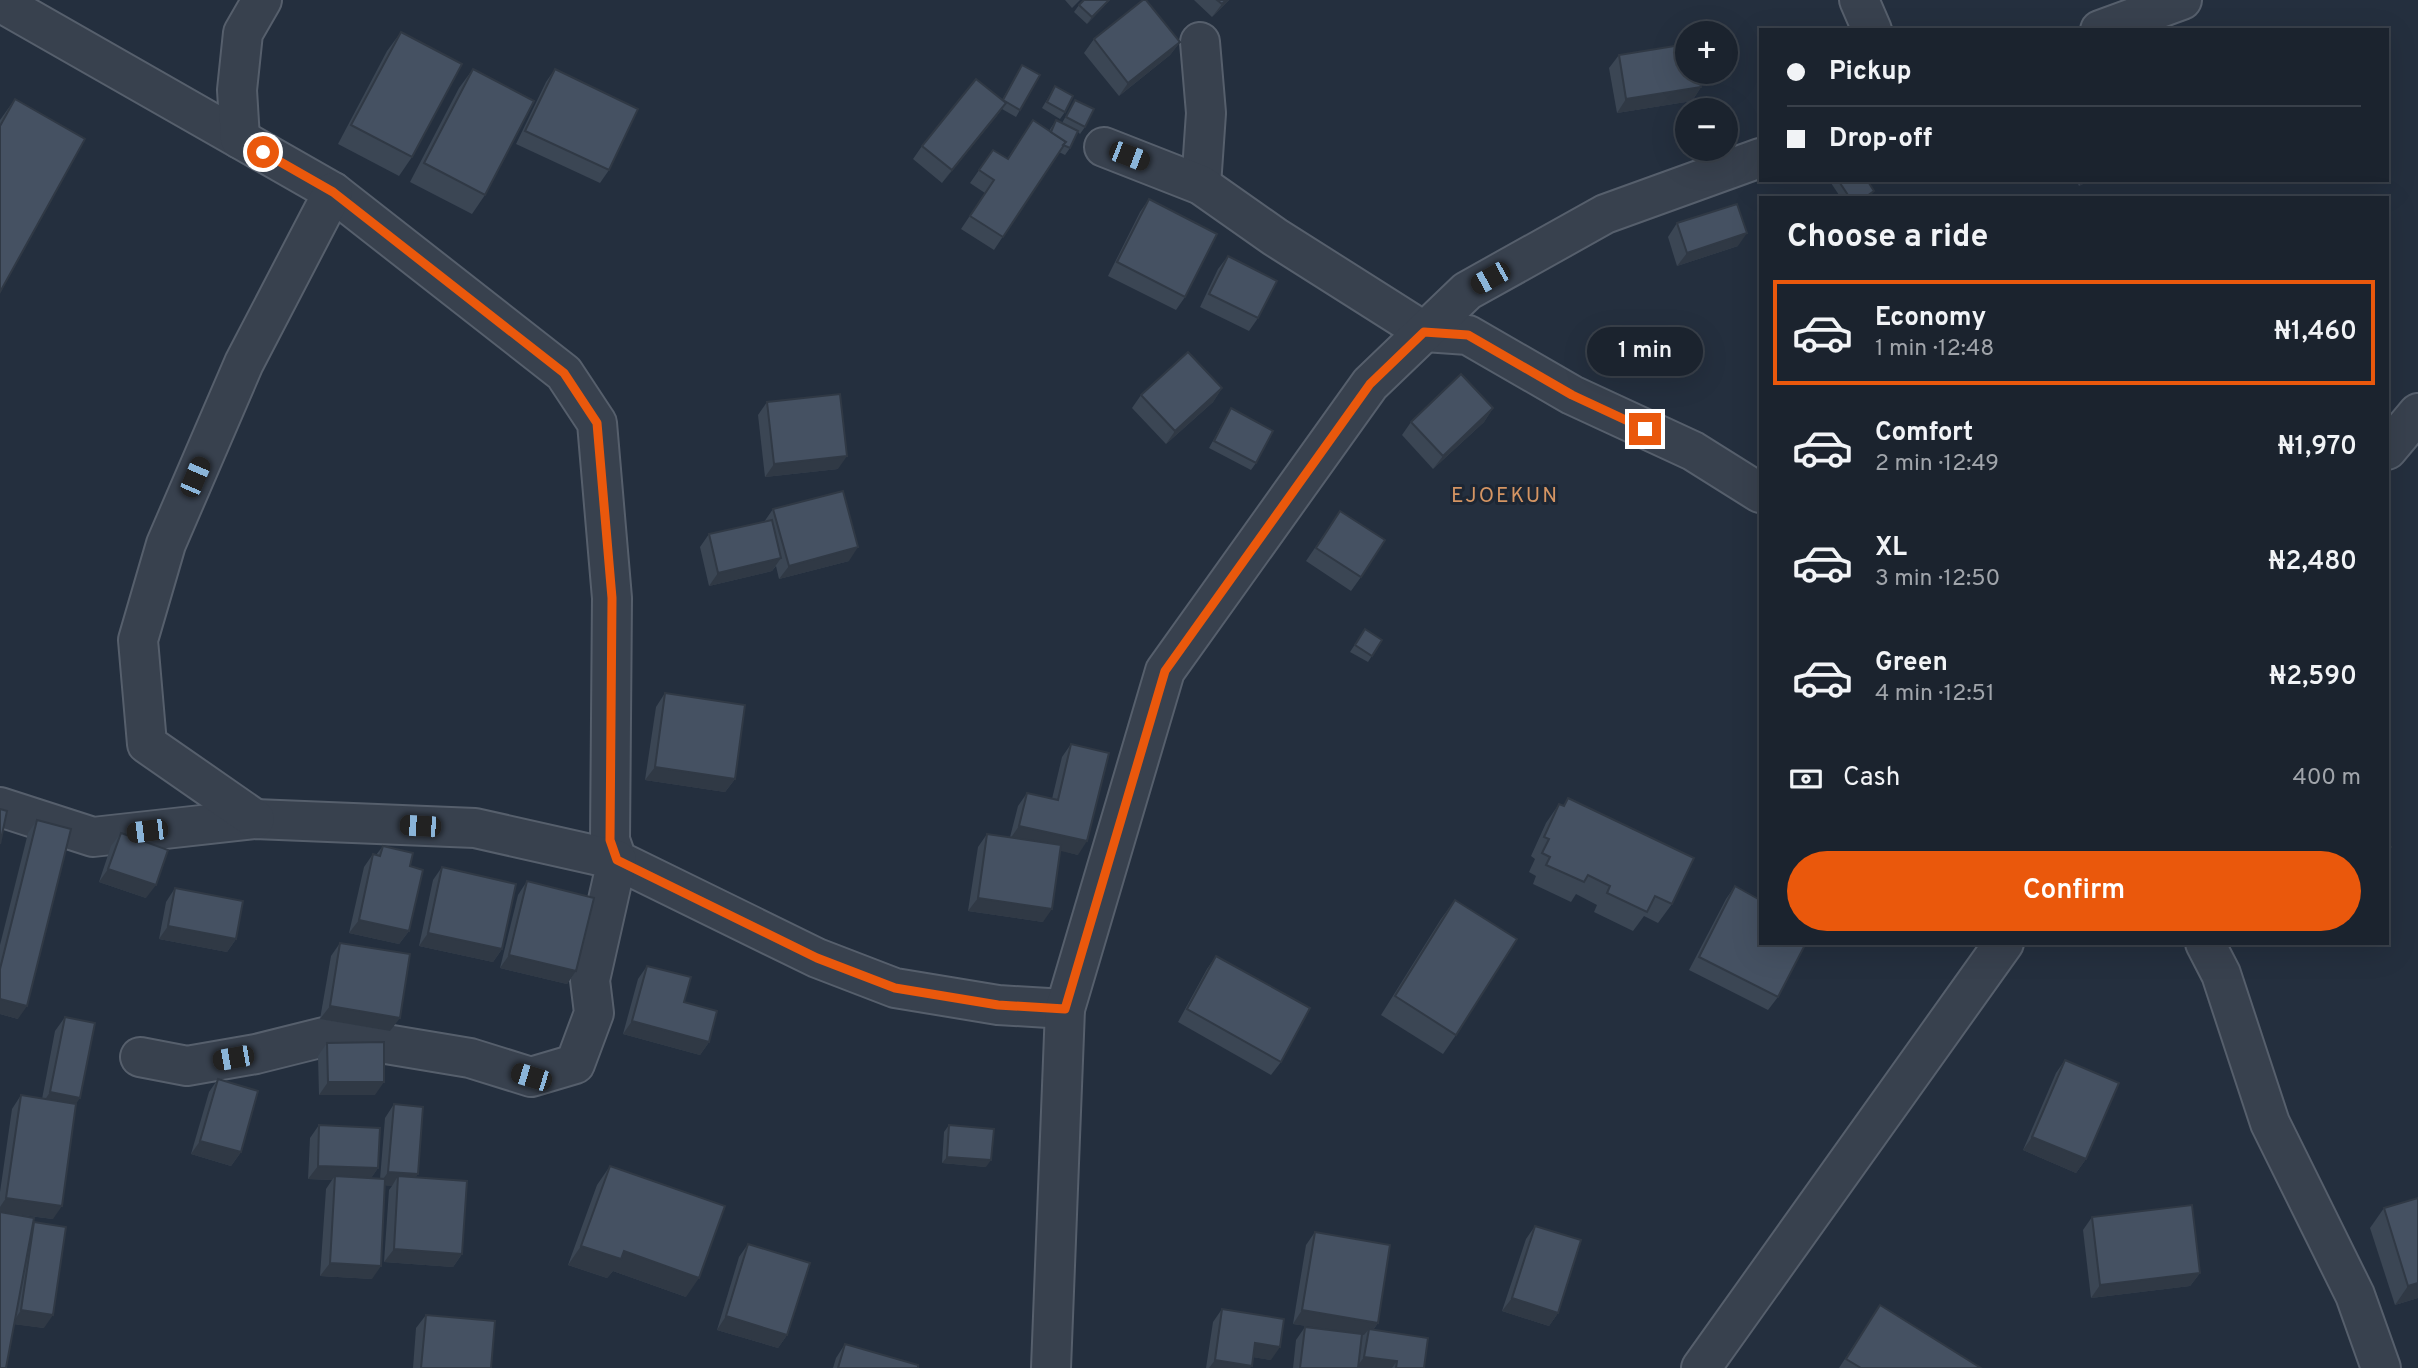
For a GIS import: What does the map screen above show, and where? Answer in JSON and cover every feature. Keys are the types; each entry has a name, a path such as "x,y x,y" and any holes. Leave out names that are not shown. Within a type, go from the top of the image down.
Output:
{"street":[{"path":"240,139 237,90 243,33 262,0"},
{"path":"1859,0 1871,28"},
{"path":"2105,28 2182,0"},
{"path":"0,2 333,192 564,373 597,423 612,598 610,840 617,860 590,980 594,1013 575,1064 531,1077 470,1058 332,1035 256,1054 187,1066 140,1057"},
{"path":"1200,42 1206,113 1201,185"},
{"path":"1104,147 1201,185 1275,237 1424,332 1468,335 1572,395 1693,451 1759,493"},
{"path":"1051,1368 1065,1009 1165,671 1370,384 1468,291 1605,214 1759,158"},
{"path":"255,819 147,744 138,640 166,544 244,363 333,192"},
{"path":"2389,448 2418,412"},
{"path":"0,807 93,837 255,819 475,828 617,860 817,958 895,988 998,1005 1065,1009"},
{"path":"1701,1368 2003,945"},
{"path":"2206,945 2221,974 2270,1123 2355,1295 2381,1368"}],"building":[{"path":"1084,0 1109,0 1092,17 1079,5"},
{"path":"1146,0 1180,42 1128,83 1094,39"},
{"path":"401,32 462,64 412,157 351,125"},
{"path":"1675,46 1675,84 1700,84 1701,87 1626,99 1619,55"},
{"path":"1022,65 1040,75 1020,110 1003,100"},
{"path":"473,69 534,101 485,195 424,163"},
{"path":"555,69 638,109 609,170 525,131"},
{"path":"976,79 1006,103 952,170 922,146"},
{"path":"1055,86 1073,96 1065,112 1047,102"},
{"path":"15,99 85,139 0,292 0,126"},
{"path":"1075,100 1094,109 1085,127 1066,117"},
{"path":"1033,120 1066,142 1003,237 970,216 994,180 979,170 993,150 1008,159"},
{"path":"1056,120 1078,131 1070,148 1063,145 1066,142 1051,132"},
{"path":"1839,182 1868,182 1874,191 1867,196 1849,196"},
{"path":"1149,199 1217,234 1185,297 1117,262"},
{"path":"1737,204 1747,233 1687,253 1677,223"},
{"path":"1228,256 1277,281 1258,318 1209,294"},
{"path":"1188,352 1222,388 1175,431 1141,395"},
{"path":"1461,374 1493,408 1443,456 1411,422"},
{"path":"840,394 847,456 774,464 767,402"},
{"path":"1231,408 1273,431 1256,463 1214,441"},
{"path":"843,491 858,547 789,566 773,509"},
{"path":"1340,511 1385,540 1361,577 1316,548"},
{"path":"772,520 781,558 718,573 709,534"},
{"path":"1365,629 1382,640 1372,656 1355,645"},
{"path":"665,693 745,705 735,779 655,767"},
{"path":"1071,744 1109,753 1087,841 1019,826 1027,793 1058,800"},
{"path":"1568,798 1694,858 1672,904 1655,896 1647,912 1607,893 1610,886 1588,875 1584,882 1546,865 1550,857 1542,853 1549,839 1544,837 1559,804 1564,806"},
{"path":"0,809 7,811 0,844"},
{"path":"37,820 71,829 27,1006 0,999 0,969"},
{"path":"121,833 168,850 156,885 108,869"},
{"path":"987,834 1061,845 1052,909 978,898"},
{"path":"383,846 413,853 410,866 423,870 409,931 359,920 373,854 380,856"},
{"path":"442,867 516,884 502,949 428,933"},
{"path":"527,881 594,898 576,971 509,955"},
{"path":"1735,886 1759,899 1759,945 1805,945 1778,997 1699,957"},
{"path":"175,888 243,901 236,939 168,926"},
{"path":"1455,900 1517,939 1456,1035 1395,996"},
{"path":"340,943 410,954 400,1018 330,1006"},
{"path":"1216,956 1310,1008 1281,1062 1187,1009"},
{"path":"647,966 691,977 684,1002 717,1011 709,1042 632,1021"},
{"path":"65,1017 95,1023 80,1098 50,1092"},
{"path":"384,1042 384,1082 328,1082 327,1043"},
{"path":"2065,1060 2119,1083 2086,1159 2032,1137"},
{"path":"218,1079 258,1091 241,1152 200,1141"},
{"path":"21,1095 76,1104 62,1206 6,1198"},
{"path":"394,1104 423,1107 418,1174 388,1172"},
{"path":"319,1125 380,1128 378,1168 318,1166"},
{"path":"949,1125 994,1129 991,1160 947,1157"},
{"path":"610,1166 725,1206 699,1278 624,1251 621,1259 581,1246"},
{"path":"335,1176 385,1179 381,1266 330,1263"},
{"path":"398,1176 467,1181 462,1254 394,1249"},
{"path":"2418,1198 2418,1283 2408,1286 2384,1208"},
{"path":"2192,1205 2200,1273 2100,1285 2092,1217"},
{"path":"0,1212 34,1218 6,1368 0,1368"},
{"path":"34,1222 66,1227 53,1315 21,1310"},
{"path":"1535,1226 1581,1240 1558,1313 1512,1298"},
{"path":"1315,1232 1390,1245 1378,1323 1302,1310"},
{"path":"748,1244 810,1263 787,1335 726,1316"},
{"path":"1880,1305 1981,1368 1861,1368 1846,1359"},
{"path":"1222,1309 1284,1319 1280,1347 1255,1343 1252,1366 1215,1360"},
{"path":"426,1315 495,1321 491,1368 421,1368"},
{"path":"1305,1327 1362,1334 1358,1368 1300,1368"},
{"path":"1369,1329 1428,1338 1424,1368 1396,1368 1397,1361 1364,1357"},
{"path":"845,1344 918,1365 918,1368 838,1368"}],"district":[{"name":"EJOEKUN","path":"1505,496"}],"route":[{"path":"263,152 333,192 564,373 597,423 612,598 610,840 617,860 817,958 895,988 998,1005 1065,1009 1165,671 1370,384 1424,332 1468,335 1572,395 1645,429"}]}
